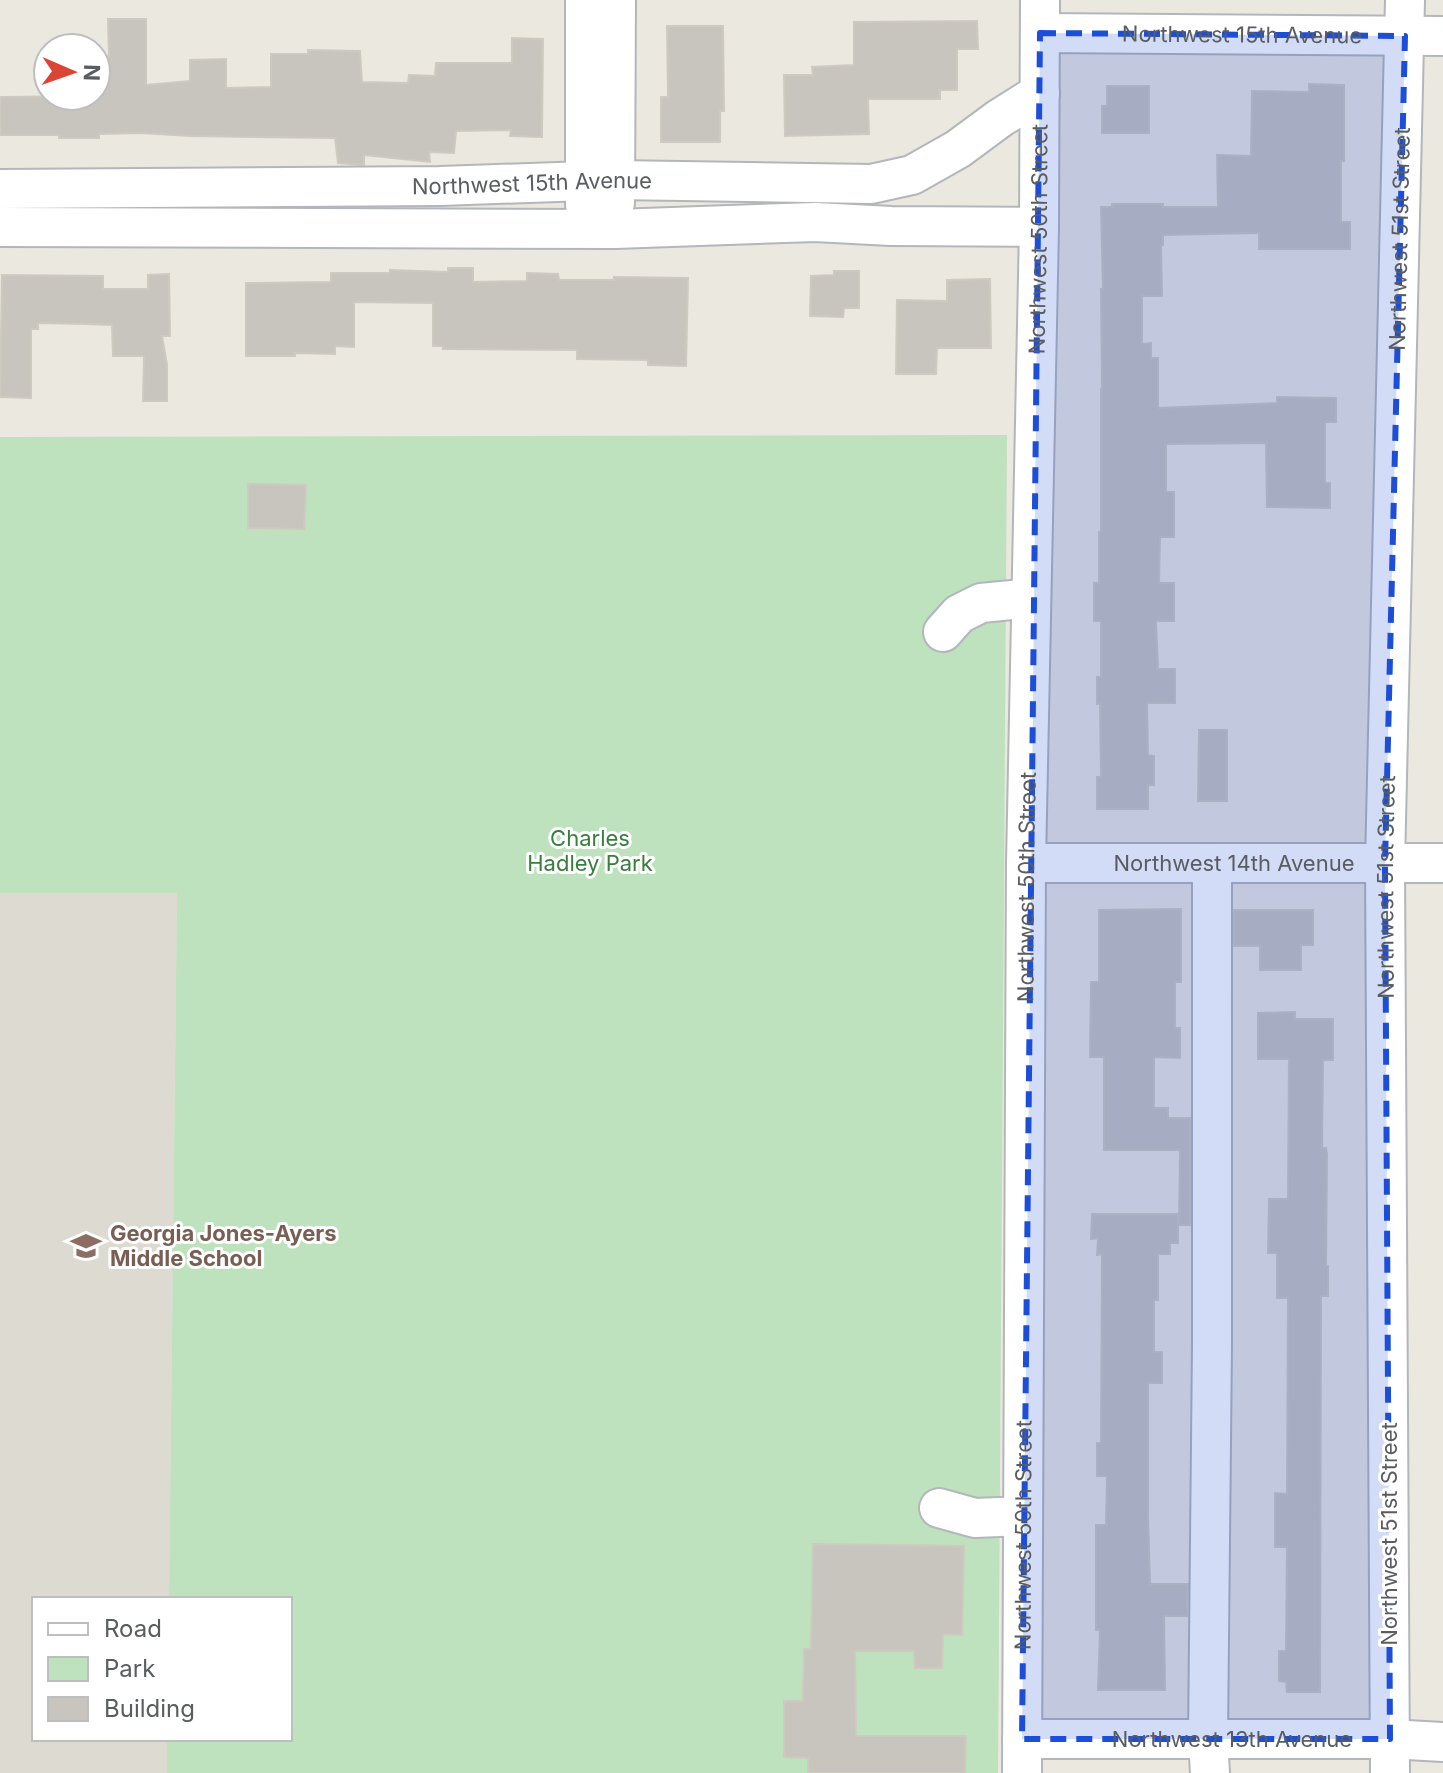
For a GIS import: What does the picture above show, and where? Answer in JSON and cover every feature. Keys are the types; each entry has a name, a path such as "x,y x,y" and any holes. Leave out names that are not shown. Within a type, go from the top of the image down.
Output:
{"street":[{"path":"599,180 616,0 585,0 600,229"},
{"name":"Northwest 15th Avenue","path":"1040,16 1405,18 1443,36"},
{"name":"Northwest 50th Street","path":"1022,1756 1026,863 1039,227 1040,16"},
{"name":"Northwest 51st Street","path":"1390,1756 1385,864 1405,18"},
{"name":"Northwest 15th Avenue","path":"0,189 429,186 599,180 871,184 912,175 958,149 1040,93"},
{"path":"863,224 864,184"},
{"path":"429,186 429,228"},
{"path":"178,188 178,227"},
{"name":"Northwest 15th Avenue","path":"0,227 600,229 815,222 1039,227"},
{"path":"943,632 959,614 981,603 1031,598"},
{"name":"Northwest 14th Avenue","path":"1026,863 1443,863"},
{"path":"1209,1756 1212,864"},
{"path":"939,1508 975,1518 1023,1516"},
{"name":"Northwest 13th Avenue","path":"1022,1756 1390,1756 1443,1742"}],"highlighted area":[{"path":"1040,33 1405,36 1385,864 1390,1739 1022,1739"}],"shaded area":[{"name":"Georgia Jones-Ayers Middle School","path":"0,893 177,893 169,1597 32,1597 32,1741 167,1741 167,1773 0,1773"}],"green space":[{"name":"Charles Hadley Park","path":"1007,435 998,1773 167,1773 167,1741 292,1741 292,1597 169,1597 177,893 0,893 0,437"}],"building":[{"path":"108,19 146,19 146,85 190,81 190,60 226,59 226,88 271,87 271,54 308,54 308,50 360,51 362,82 408,83 409,75 435,76 436,63 512,63 512,38 543,39 542,137 510,136 511,130 456,131 454,153 429,152 430,162 364,155 364,165 361,165 338,163 335,138 141,133 99,134 99,138 0,135 0,97 32,97 32,112 112,112 112,32 108,32"},
{"path":"977,21 978,49 957,49 957,90 940,90 940,99 868,99 869,134 785,136 784,75 813,75 812,67 854,65 854,22"},
{"path":"667,26 723,26 724,111 720,111 720,142 661,142 661,97 668,97"},
{"path":"1309,84 1344,85 1341,222 1350,222 1350,249 1259,249 1259,233 1163,235 1162,296 1142,296 1142,344 1151,343 1151,358 1158,358 1158,408 1277,403 1277,397 1336,398 1336,422 1325,422 1325,483 1330,483 1330,508 1267,507 1266,443 1166,444 1166,492 1174,492 1174,537 1160,537 1159,583 1174,583 1174,621 1156,621 1158,669 1175,669 1175,703 1147,703 1148,755 1154,756 1154,785 1148,785 1148,809 1097,809 1097,777 1101,777 1097,677 1101,677 1101,621 1094,621 1094,583 1099,583 1101,532 1101,207 1112,207 1112,204 1163,204 1163,207 1218,207 1217,155 1251,156 1252,91 1309,92"},
{"path":"1107,86 1149,86 1149,133 1102,133 1102,106 1107,106"},
{"path":"448,268 473,268 473,282 527,281 527,273 558,274 559,280 688,278 686,366 648,365 648,360 577,359 577,350 443,349 443,346 433,346 433,303 354,302 354,347 335,346 335,354 246,356 246,283 331,282 331,273 390,273 390,270 448,272"},
{"path":"834,271 859,271 859,308 844,308 843,317 810,316 811,276 834,275"},
{"path":"169,274 170,336 162,336 167,365 167,401 143,401 144,356 113,356 112,325 87,324 38,323 38,329 31,329 31,398 0,397 2,275 103,276 103,289 148,289 148,275"},
{"path":"990,279 991,348 937,348 936,374 896,374 897,300 947,301 947,280"},
{"path":"248,484 306,485 304,529 248,528"},
{"path":"1199,730 1227,730 1227,801 1198,801"},
{"path":"1181,909 1181,982 1175,982 1175,1028 1180,1028 1180,1058 1154,1057 1154,1108 1168,1108 1168,1118 1190,1118 1190,1225 1179,1225 1180,1150 1104,1150 1104,1057 1090,1057 1091,982 1099,982 1099,910"},
{"path":"1234,910 1313,910 1313,945 1301,945 1301,970 1260,970 1260,946 1234,946"},
{"path":"1295,1012 1295,1019 1333,1019 1333,1060 1323,1060 1322,1148 1326,1148 1327,1154 1328,1296 1321,1296 1320,1692 1287,1692 1286,1682 1279,1681 1279,1651 1286,1651 1287,1547 1275,1547 1275,1493 1287,1494 1288,1298 1277,1298 1277,1253 1268,1253 1269,1199 1288,1199 1289,1059 1258,1059 1258,1013"},
{"path":"1092,1214 1178,1214 1178,1243 1170,1243 1170,1254 1158,1254 1154,1352 1162,1352 1162,1383 1148,1383 1150,1584 1188,1584 1187,1616 1164,1616 1165,1690 1098,1690 1100,1630 1096,1630 1096,1525 1106,1525 1107,1476 1097,1476 1097,1443 1101,1443 1102,1254 1097,1255 1098,1238 1091,1239"},
{"path":"813,1544 964,1546 962,1635 943,1634 942,1668 915,1668 914,1651 855,1651 856,1736 966,1736 965,1773 808,1773 808,1758 784,1757 784,1701 803,1701 804,1649 811,1649"}],"place":[{"name":"Georgia Jones-Ayers Middle School","path":"86,1246"}]}
